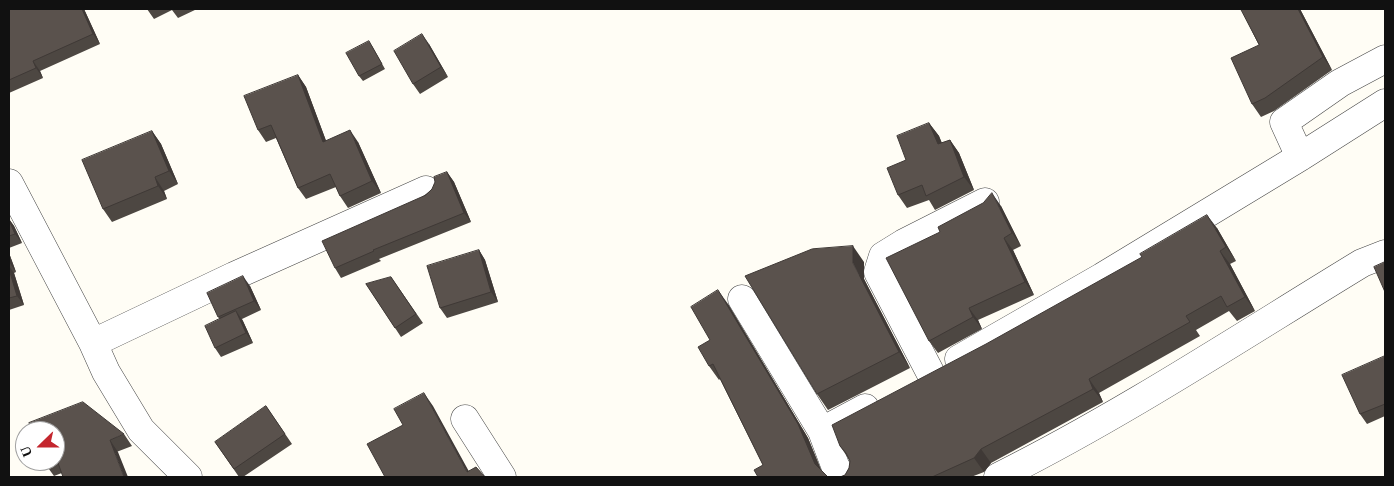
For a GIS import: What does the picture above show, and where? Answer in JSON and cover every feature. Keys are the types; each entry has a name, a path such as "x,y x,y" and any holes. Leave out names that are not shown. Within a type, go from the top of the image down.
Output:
{"street":[{"path":"1300,157 1284,122 1340,83 1385,59"},
{"path":"822,431 975,351 1102,277 1385,103"},
{"path":"9,183 93,343 106,372 141,430 188,477"},
{"path":"93,343 234,276 426,190"},
{"path":"931,374 878,272 882,256 985,202"},
{"path":"998,477 1138,400 1362,263 1385,254"},
{"path":"742,299 822,431 836,468 844,477"},
{"path":"465,419 502,477"}],"building":[{"path":"9,9 82,9 93,34 33,61 36,68 9,80"},
{"path":"1241,9 1298,9 1323,57 1265,98 1252,104 1231,58 1259,45"},
{"path":"422,34 441,67 413,84 394,51"},
{"path":"369,41 382,64 359,76 346,53"},
{"path":"298,75 323,142 350,130 372,181 340,196 330,174 298,188 271,125 258,130 244,96"},
{"path":"929,123 938,144 950,140 964,177 926,196 922,185 898,195 887,168 906,160 897,136"},
{"path":"152,131 169,171 155,177 158,186 103,209 82,160"},
{"path":"447,172 464,213 373,250 335,268 322,241 426,195 432,189 435,182 434,177"},
{"path":"992,193 1012,233 1004,238 1025,282 969,308 973,317 929,341 886,258 940,232 938,227 983,203"},
{"path":"1207,215 1226,247 1220,251 1245,297 1227,307 1221,296 1186,316 1190,322 1089,379 1093,389 981,449 974,458 932,477 840,477 845,475 850,461 840,446 832,425 986,344 1142,257 1140,254"},
{"path":"9,220 15,234 9,236"},
{"path":"853,246 853,263 899,352 817,394 745,276 812,249"},
{"path":"479,250 491,292 440,308 427,266"},
{"path":"1385,262 1385,292 1374,267"},
{"path":"9,269 17,296 9,298"},
{"path":"243,276 254,301 218,317 207,293"},
{"path":"391,277 416,314 395,328 366,284"},
{"path":"718,290 798,424 815,464 828,477 758,477 754,470 763,465 713,364 709,366 698,347 710,340 691,307"},
{"path":"236,311 246,333 215,348 205,326"},
{"path":"1385,356 1385,404 1360,414 1342,375"},
{"path":"424,393 467,472 476,467 485,477 385,477 367,444 403,425 394,409"},
{"path":"83,402 124,434 110,440 124,477 63,477 61,471 65,471 65,421 34,421"},
{"path":"266,406 285,434 234,469 215,442"}]}
